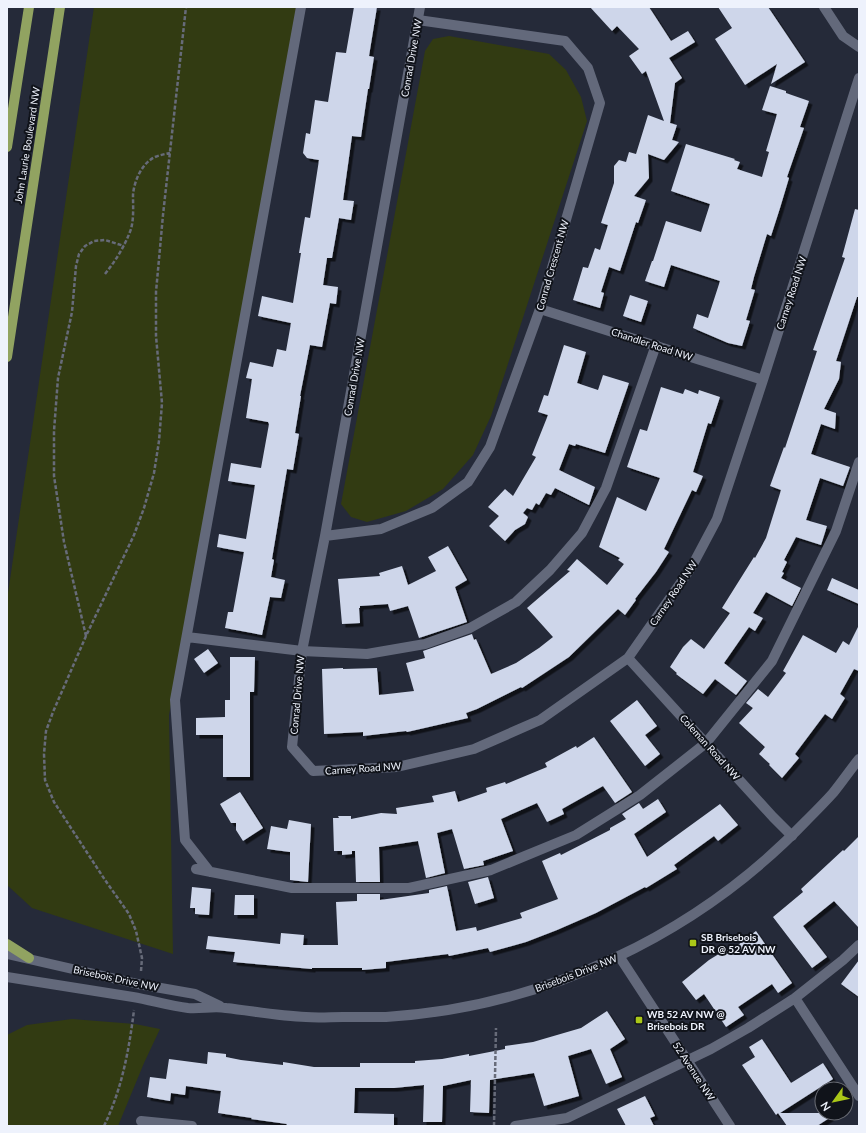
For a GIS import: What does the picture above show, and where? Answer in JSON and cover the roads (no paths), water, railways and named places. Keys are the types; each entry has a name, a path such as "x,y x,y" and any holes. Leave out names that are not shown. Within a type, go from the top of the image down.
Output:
{"main road":[{"name":"John Laurie Boulevard NW","path":"7,147 29,7"},
{"name":"John Laurie Boulevard NW","path":"7,357 60,7"},
{"path":"7,944 29,958"}],"street":[{"path":"210,872 186,840 175,700 301,7"},
{"name":"Conrad Drive NW","path":"292,747 302,651 325,536 420,7"},
{"path":"824,7 843,36 859,47"},
{"name":"Conrad Crescent NW","path":"325,536 381,530 432,508 468,482 490,447 540,309 600,103 588,68 565,41 418,20"},
{"name":"Carney Road NW","path":"292,747 313,771 397,767 474,749 540,720 628,658 691,568 717,519 859,78"},
{"name":"Chandler Road NW","path":"540,309 763,380"},
{"path":"187,637 302,651 367,654 425,644 470,628 516,602 550,570 582,533 606,488 656,345"},
{"path":"196,869 292,888 409,888 491,870 576,835 640,795 706,743 772,661 836,531 859,462"},
{"name":"Coleman Road NW","path":"628,658 792,836"},
{"name":"Brisebois Drive NW","path":"7,977 188,1008 224,1007 265,1014 306,1017 385,1017 426,1013 507,997 582,972 619,956 643,945 707,907 737,885 792,836 832,794 859,759"},
{"path":"515,1126 567,1118 687,1061 748,1028 795,998 843,960 859,945"},
{"name":"Brisebois Drive NW","path":"7,954 138,984 194,994 224,1007"},
{"name":"52 Avenue NW","path":"619,956 730,1126"},
{"path":"795,998 859,1096"},
{"path":"141,1121 192,1126"}],"place":[{"name":"SB Brisebois DR @ 52 AV NW","path":"693,943"},
{"name":"WB 52 AV NW @ Brisebois DR","path":"639,1020"}]}
